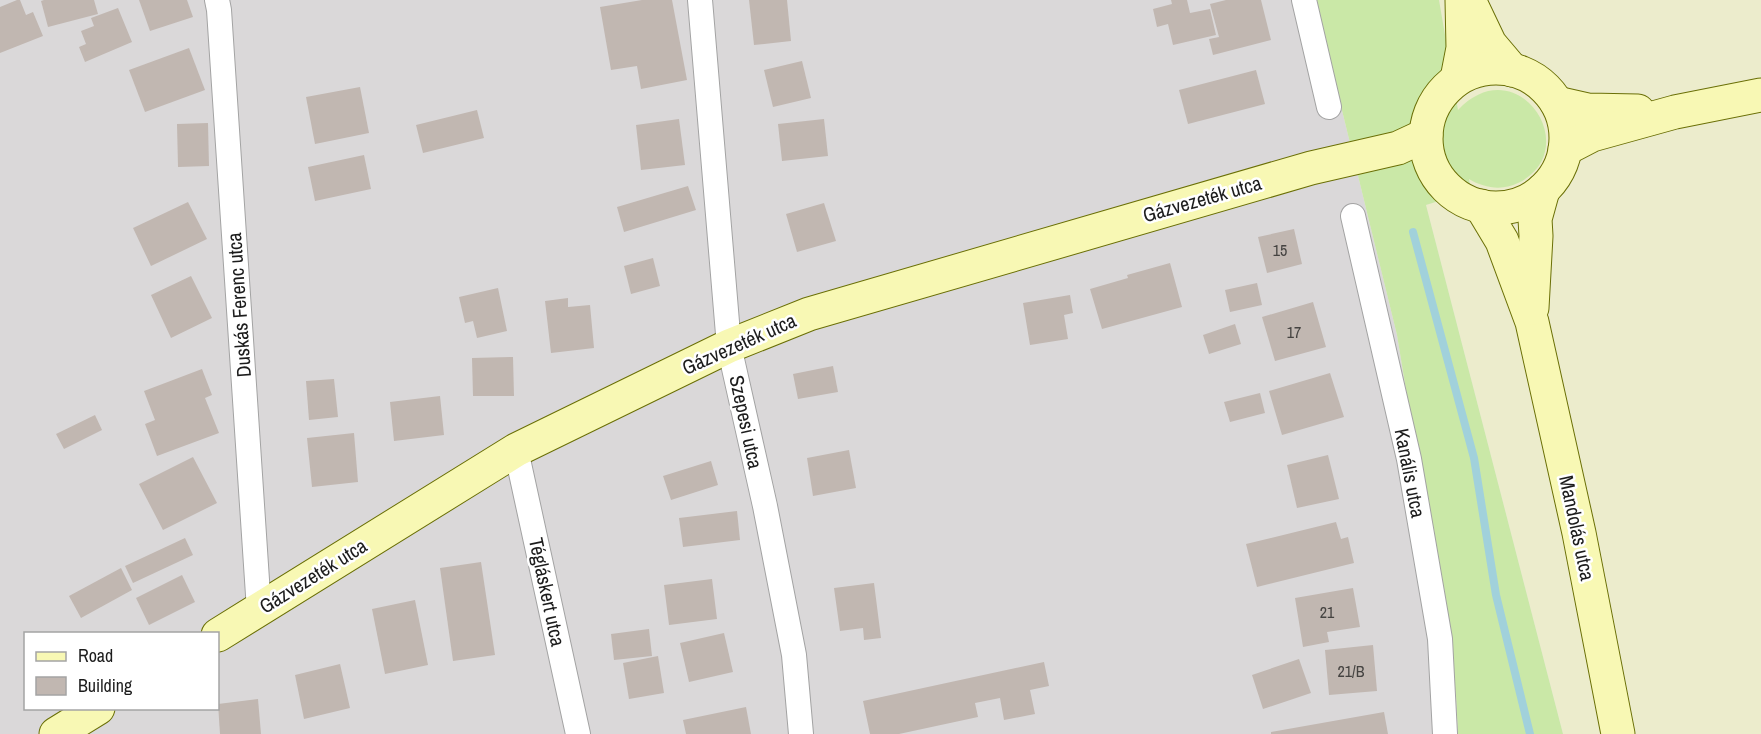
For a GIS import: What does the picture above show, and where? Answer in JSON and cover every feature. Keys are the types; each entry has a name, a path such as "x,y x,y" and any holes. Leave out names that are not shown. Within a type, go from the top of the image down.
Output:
{"street":[{"name":"Duskás Ferenc utca","path":"217,0 259,610"},
{"name":"Szepesi utca","path":"700,0 729,346 794,655 801,734"},
{"path":"1304,0 1329,107"},
{"path":"1457,79 1463,48 1462,0"},
{"path":"1469,0 1490,44 1512,70"},
{"path":"1493,68 1512,70 1538,82 1557,103 1565,125 1565,149 1557,172 1543,190 1514,206 1481,207 1467,202 1444,185 1430,161 1426,148 1426,135 1430,113 1441,94 1457,79 1474,71 1493,68"},
{"path":"1565,149 1592,135 1675,112 1761,95"},
{"path":"1557,103 1588,110 1675,112"},
{"name":"Gázvezeték utca","path":"219,635 516,450 729,346 809,314 1311,168 1398,148 1426,135"},
{"name":"Gázvezeték utca","path":"1311,168 1403,170 1444,185"},
{"name":"Mandolás utca","path":"1532,322 1535,219 1543,190"},
{"name":"Mandolás utca","path":"1481,207 1502,241 1532,322 1579,533 1618,734"},
{"name":"Kanális utca","path":"1353,216 1409,459 1440,639 1445,734"},
{"name":"Tégláskert utca","path":"516,450 578,734"},
{"path":"56,734 95,710"}],"shaded area":[{"path":"0,0 1315,0 1397,335 1456,695 1458,734 0,734"}],"green space":[{"path":"1315,0 1439,0 1458,110 1480,94 1502,90 1521,97 1536,110 1544,129 1546,149 1537,168 1518,183 1506,187 1493,187 1481,185 1469,179 1471,191 1426,205 1563,734 1458,734 1456,695 1397,335"},
{"path":"1439,0 1761,0 1761,734 1563,734 1426,205 1471,191"}],"building":[{"path":"20,0 26,15 33,12 43,36 0,53 0,7"},
{"path":"94,0 98,14 48,27 41,1"},
{"path":"139,0 187,0 193,17 150,31"},
{"path":"642,0 672,0 687,80 641,89 637,66 611,70 600,7"},
{"path":"749,0 787,0 791,41 754,45"},
{"path":"1171,0 1187,0 1190,13 1210,9 1216,35 1173,45 1168,24 1157,27 1153,9 1172,4"},
{"path":"1226,0 1261,0 1271,40 1213,55 1209,39 1219,37 1210,4"},
{"path":"118,8 132,42 85,62 79,47 86,44 81,31 94,26 91,18"},
{"path":"189,48 205,90 145,112 129,70"},
{"path":"802,61 811,98 773,107 764,70"},
{"path":"1256,70 1265,104 1188,124 1179,90"},
{"path":"360,87 369,133 315,144 306,97"},
{"path":"477,110 484,138 423,153 416,125"},
{"path":"679,119 685,165 641,170 636,125"},
{"path":"824,119 828,156 782,161 778,124"},
{"path":"208,123 209,166 178,167 177,124"},
{"path":"364,155 371,189 315,201 308,167"},
{"path":"688,186 696,210 624,232 617,207"},
{"path":"188,202 207,239 151,266 133,228"},
{"path":"824,203 836,241 797,252 786,214"},
{"path":"1294,229 1302,264 1267,273 1258,237"},
{"path":"653,258 660,286 631,294 624,266"},
{"path":"1170,263 1182,307 1102,329 1090,289 1128,278 1127,275"},
{"path":"191,276 212,318 171,338 151,295"},
{"path":"1257,283 1262,305 1230,312 1225,290"},
{"path":"498,288 507,331 477,338 473,321 465,323 459,297"},
{"path":"1070,295 1073,313 1064,315 1068,339 1030,345 1023,303"},
{"path":"568,298 568,307 590,305 594,348 551,353 545,301"},
{"path":"1313,302 1326,347 1275,361 1262,317"},
{"path":"1235,324 1241,344 1209,354 1203,335"},
{"path":"513,357 514,396 473,396 472,358"},
{"path":"833,366 838,392 798,399 793,374"},
{"path":"202,369 212,395 205,398 219,433 157,456 145,424 155,420 144,391"},
{"path":"1330,373 1344,417 1282,435 1269,391"},
{"path":"334,379 338,417 309,420 306,381"},
{"path":"1260,393 1265,413 1230,422 1224,402"},
{"path":"440,396 444,435 394,441 390,402"},
{"path":"95,415 102,430 64,449 56,434"},
{"path":"354,433 358,482 312,487 307,438"},
{"path":"849,450 856,488 813,496 807,458"},
{"path":"1328,455 1339,499 1297,508 1287,465"},
{"path":"193,457 217,503 163,530 139,484"},
{"path":"711,461 718,485 671,500 663,476"},
{"path":"737,511 740,540 683,547 679,518"},
{"path":"1336,522 1341,539 1348,537 1354,563 1257,587 1246,544"},
{"path":"185,538 193,555 133,583 125,566"},
{"path":"481,562 495,655 453,661 440,568"},
{"path":"121,568 132,590 81,618 69,596"},
{"path":"182,575 195,602 149,625 136,598"},
{"path":"712,579 717,619 669,625 664,585"},
{"path":"874,583 881,638 864,640 863,628 840,631 834,588"},
{"path":"1353,588 1360,627 1327,632 1329,642 1303,647 1295,598"},
{"path":"415,600 428,665 385,674 372,609"},
{"path":"649,629 652,656 614,660 611,634"},
{"path":"724,633 733,672 689,682 680,643"},
{"path":"1373,645 1377,691 1329,695 1325,650"},
{"path":"658,656 664,693 629,699 623,663"},
{"path":"1299,659 1311,693 1263,709 1252,675"},
{"path":"1044,662 1049,686 1030,690 1035,714 1004,720 1000,698 975,703 978,717 899,734 870,734 863,701"},
{"path":"340,664 350,708 304,719 295,675"},
{"path":"258,699 261,734 220,734 219,704"},
{"path":"746,707 751,734 686,734 683,720"},
{"path":"1384,712 1388,734 1271,734 1271,732"}],"waterway":[{"path":"1413,232 1474,458 1496,595 1530,734"}]}
